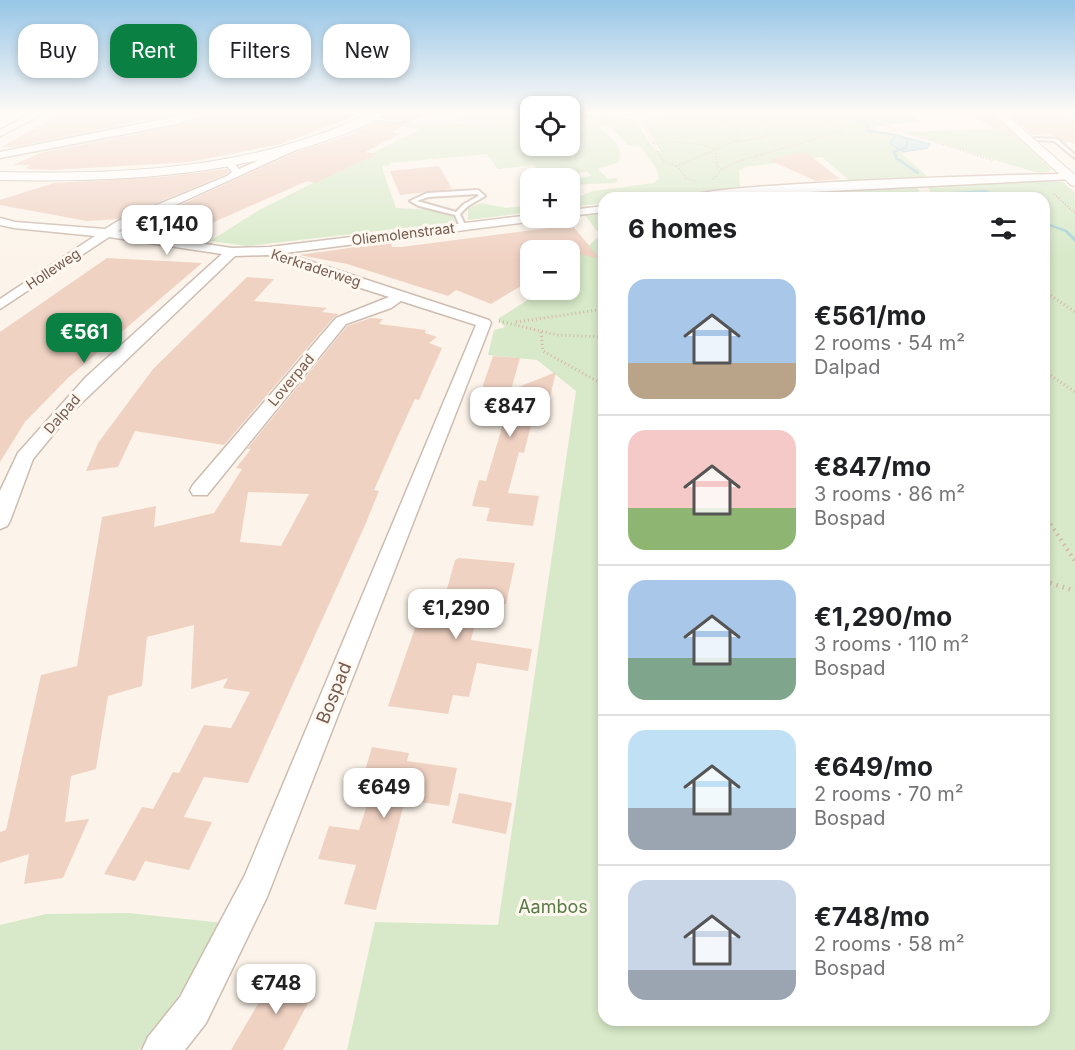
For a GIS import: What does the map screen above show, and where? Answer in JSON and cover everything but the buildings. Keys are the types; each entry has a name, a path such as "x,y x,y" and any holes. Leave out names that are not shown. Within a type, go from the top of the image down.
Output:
{"street":[{"path":"0,176 106,176 220,162"},
{"path":"229,162 237,173"},
{"name":"Holleweg","path":"0,305 107,233 144,212 221,183 262,162"},
{"path":"1055,162 1074,178"},
{"path":"1059,162 1074,178"},
{"path":"738,192 1011,177 1074,178"},
{"path":"580,212 598,210"},
{"name":"Oliemolenstraat","path":"270,252 520,220"},
{"name":"Kerkraderweg","path":"0,221 14,225 107,233 232,252 270,252 303,265 494,322"},
{"name":"Dalpad","path":"0,521 7,483 25,457 92,381 232,252"},
{"name":"Loverpad","path":"200,490 340,321 386,305 401,295"},
{"name":"Bospad","path":"161,1050 193,1010 256,886 494,322"}],"lane":[{"path":"466,191 482,194 457,214 415,204 413,201 423,196 466,191"},
{"path":"457,214 463,227"}],"path":[{"path":"666,162 677,166 689,180 697,182"},
{"path":"677,166 684,162"},
{"path":"716,162 717,167 722,169"},
{"path":"705,179 712,178 722,169 736,162"},
{"path":"996,162 1002,164"},
{"path":"712,178 720,186 738,192"},
{"path":"1052,196 1067,197"},
{"path":"1050,295 1075,312"},
{"path":"494,322 515,322 598,310"},
{"path":"515,322 541,332 598,337"},
{"path":"541,332 540,341 543,351 598,383"},
{"path":"1050,375 1075,392"},
{"path":"1050,523 1075,561"},
{"path":"1050,583 1075,591"}],"green space":[{"path":"355,162 400,162 383,166 396,208 437,210 452,214 455,222 247,246 210,241 259,210"},
{"path":"493,162 619,162 598,169 608,179 617,178 618,181 580,185 580,178 592,176 587,172 580,173 580,168 537,168 534,165 498,169"},
{"path":"651,162 784,162 745,167 739,171 740,187 695,192 598,192 598,204 580,206 580,196 593,191 654,183 659,178"},
{"path":"828,162 911,162 930,179 851,182"},
{"path":"1002,162 1044,162 1051,169 1049,172 1038,173"},
{"name":"Aambos","path":"1063,182 1075,193 1075,1050 347,1050 375,922 498,925 576,391 537,360 488,355 494,330 505,327 498,319 527,300 580,300 580,254 598,237 598,1026 1050,1026 1050,192 930,192 928,187"},
{"path":"917,187 919,192 819,192"},
{"path":"481,203 506,208 520,206 520,213 468,220 468,208"},
{"path":"598,212 598,232 584,214"},
{"path":"128,913 224,923 199,968 139,1050 0,1050 0,925 46,914"}],"waterway":[{"path":"902,162 918,173"},
{"path":"968,192 988,192"},
{"path":"1050,225 1066,231 1075,241"}]}
